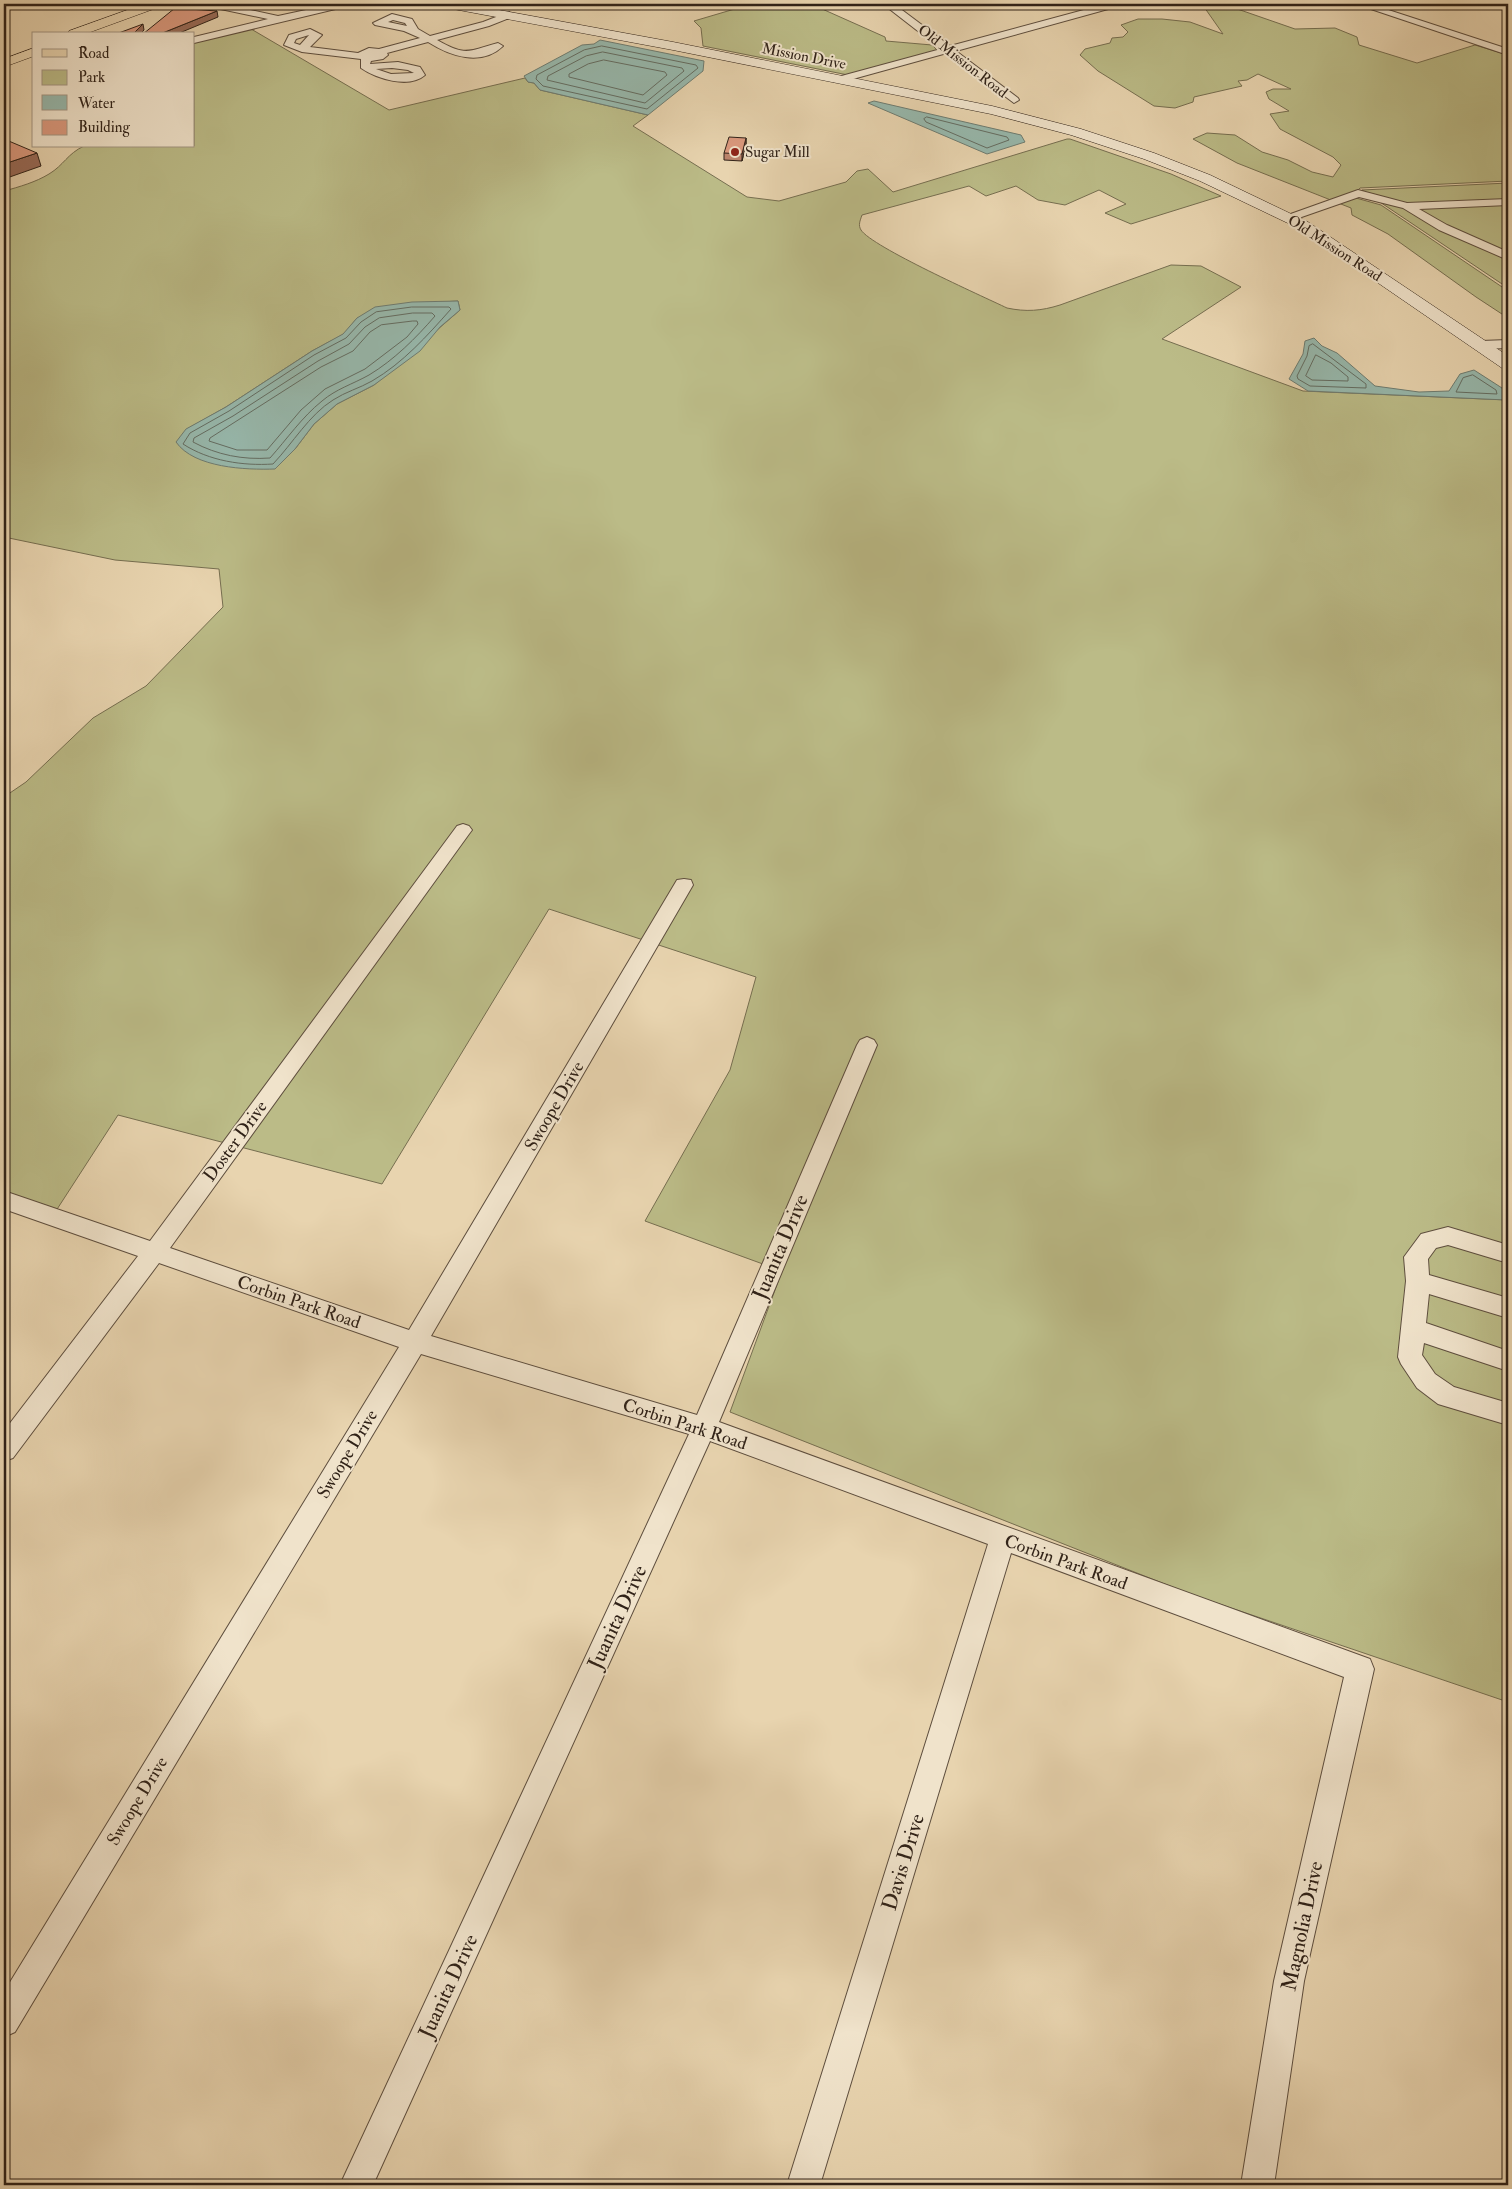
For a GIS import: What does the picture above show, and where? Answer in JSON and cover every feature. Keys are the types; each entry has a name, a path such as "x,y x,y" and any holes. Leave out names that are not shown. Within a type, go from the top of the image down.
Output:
{"main road":[{"path":"80,32 160,5"},
{"path":"89,32 160,5"},
{"path":"101,32 160,5"},
{"path":"4,57 32,49"},
{"path":"4,64 32,55"}],"street":[{"path":"211,4 280,18"},
{"path":"195,40 345,4"},
{"name":"Mission Drive","path":"448,4 992,110 1076,132 1149,156"},
{"name":"Old Mission Road","path":"888,4 1014,100"},
{"path":"838,80 1116,4"},
{"path":"1361,4 1508,52"},
{"path":"302,49 365,61 383,56 379,52 486,24 509,15"},
{"path":"414,31 450,52 460,55 481,54 498,46"},
{"name":"Old Mission Road","path":"1149,156 1205,178 1303,225 1508,364"},
{"path":"1288,218 1358,194 1407,206 1508,202"},
{"path":"1407,206 1420,216 1445,230 1483,244 1508,256"},
{"path":"1483,244 1508,243"},
{"path":"1481,345 1508,344"},
{"name":"Doster Drive","path":"4,1450 155,1251 463,830"},
{"name":"Swoope Drive","path":"4,2021 415,1342 684,885"},
{"name":"Juanita Drive","path":"356,2185 704,1428 866,1045"},
{"name":"Corbin Park Road","path":"4,1200 415,1342 704,1428 1360,1669"},
{"path":"1508,1254 1448,1236 1429,1241 1416,1257 1418,1281 1410,1357 1426,1381 1447,1396 1508,1414"},
{"path":"1418,1281 1508,1308"},
{"path":"1414,1329 1508,1361"},
{"name":"Davis Drive","path":"803,2185 1003,1538"},
{"name":"Magnolia Drive","path":"1258,2185 1289,1981 1360,1669"}],"green space":[{"path":"741,4 811,4 885,37 886,41 932,45 938,51 853,76 703,46 701,28 694,21 738,8"},
{"path":"1202,4 1223,4 1295,29 1335,28 1357,37 1359,45 1417,63 1475,45 1508,55 1508,181 1360,188 1358,190 1362,193 1356,198 1381,205 1508,291 1508,318 1388,234 1352,215 1351,208 1237,163 1193,139 1207,133 1235,135 1262,152 1288,160 1312,172 1333,177 1341,165 1333,157 1280,129 1270,114 1289,111 1269,99 1266,92 1273,89 1291,89 1258,74 1247,80 1238,81 1242,86 1194,97 1193,102 1175,108 1154,106 1098,71 1080,55 1085,49 1110,43 1112,38 1123,37 1128,32 1121,25 1138,19 1190,22 1223,34"},
{"path":"246,26 389,110 525,78 528,82 534,83 540,90 648,115 633,126 747,197 779,201 846,182 857,171 868,169 893,192 1070,139 1171,174 1221,196 1131,224 1105,213 1126,204 1099,190 1065,205 1038,200 1016,186 986,196 969,186 862,215 860,228 869,238 905,259 1007,308 1021,310 1040,310 1060,305 1171,265 1201,266 1241,287 1162,339 1303,391 1508,400 1508,1702 1190,1594 730,1412 782,1271 645,1221 730,1070 756,977 549,909 382,1184 118,1115 52,1217 4,1202 4,797 26,782 93,718 146,686 223,607 219,569 115,560 4,537 4,191 44,177 54,171 73,152 80,148 195,148 195,38","holes":["458,301 460,310 374,385 337,404 314,424 295,449 187,429 226,407 312,351 344,334 357,318 441,302"]},
{"path":"1508,183 1508,288 1362,190"}],"water":[{"path":"600,40 704,61 703,71 648,115 540,90 534,83 528,82 524,76 582,45 594,44"},
{"path":"874,101 1021,135 1025,142 987,154 868,103"},
{"path":"458,301 460,310 440,327 420,351 374,385 337,404 314,424 295,449 275,469 221,466 195,457 184,451 176,442 186,429 226,407 312,351 343,334 357,318 375,307 412,302"},
{"path":"1314,338 1322,346 1337,353 1375,386 1419,392 1449,391 1460,374 1474,370 1502,388 1508,398 1506,400 1308,391 1289,379 1303,354 1305,341"}],"building":[{"path":"175,8 217,11 165,32 145,32"},
{"path":"143,24 135,32 121,32"},
{"path":"729,137 746,138 742,154 724,153"},
{"path":"4,139 37,153 4,164"}],"place":[{"name":"Sugar Mill","path":"735,152"}]}
